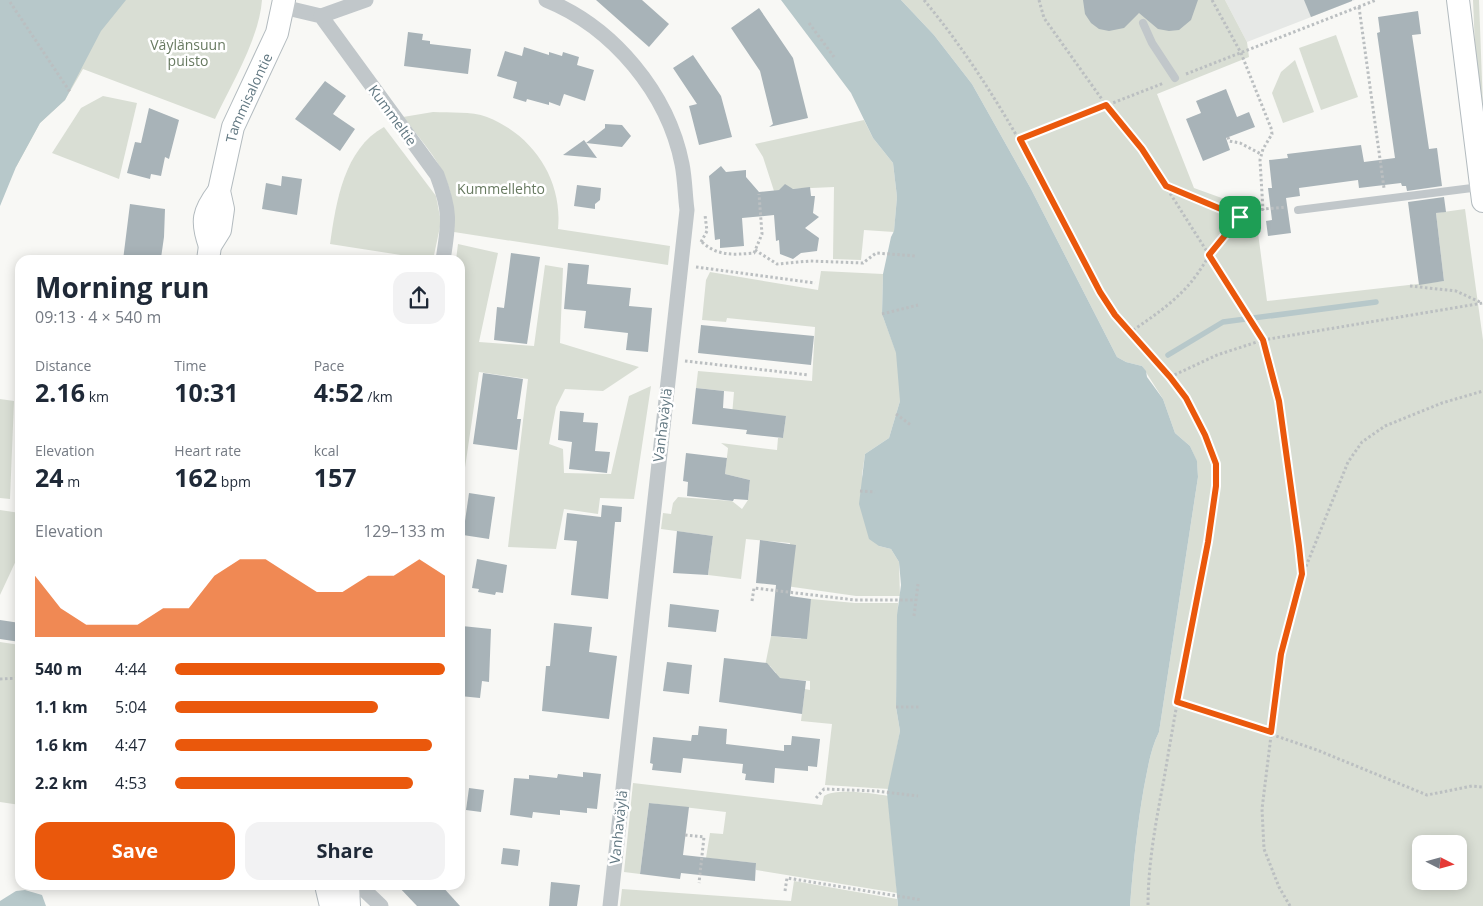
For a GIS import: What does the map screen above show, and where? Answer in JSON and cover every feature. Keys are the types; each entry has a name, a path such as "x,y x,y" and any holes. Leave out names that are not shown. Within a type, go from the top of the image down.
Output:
{"street":[{"path":"284,4 321,16 366,0"},
{"name":"Vanhaväylä","path":"546,0 590,26 609,41 647,80 668,120 682,164 687,210 610,906"},
{"path":"1458,0 1482,194"},
{"name":"Tammisalontie","path":"209,253 220,230 223,209 219,190 232,127 278,33 284,4"},
{"name":"Kummeltie","path":"321,16 437,175 445,196 449,219 444,255"},
{"path":"327,890 331,906"},
{"path":"348,890 349,906"},
{"path":"364,890 381,906"}],"lane":[{"path":"1143,23 1152,43 1176,78"},
{"path":"1298,210 1386,199 1482,194"}],"path":[{"path":"924,0 951,32 1020,139 1100,292 1129,333 1170,377 1186,398 1205,435 1214,466 1216,486 1208,542 1177,702 1154,837 1148,906"},
{"path":"1038,0 1044,18 1106,105 1142,149 1263,340 1279,401 1302,574"},
{"path":"1212,0 1241,53 1271,128 1270,140 1261,154 1263,210"},
{"path":"1363,0 1365,4"},
{"path":"1020,139 1376,0"},
{"path":"10,2 70,92"},
{"path":"1359,7 1386,199"},
{"path":"809,23 834,57"},
{"path":"817,46 823,41"},
{"path":"1228,137 1229,141 1240,143 1261,154"},
{"path":"1166,186 1240,217"},
{"path":"702,242 711,251 720,254 754,253 762,234 759,194"},
{"path":"1129,333 1163,310 1177,297 1240,217 1263,210 1288,207 1298,210"},
{"path":"756,250 777,264 810,261 863,263 876,254 916,256"},
{"path":"680,266 815,283"},
{"path":"1410,286 1456,291 1483,303"},
{"path":"1170,377 1217,354 1263,340 1483,303"},
{"path":"882,314 918,305"},
{"path":"670,360 809,375"},
{"path":"1290,906 1279,888 1264,849 1262,809 1281,654 1302,574 1348,462 1362,442 1385,426 1442,403 1483,391"},
{"path":"896,414 912,426"},
{"path":"860,492 875,492"},
{"path":"914,616 918,584"},
{"path":"752,601 754,588 854,600 915,600"},
{"path":"0,679 15,678"},
{"path":"1177,702 1271,732 1427,795 1472,786 1483,787"},
{"path":"896,707 918,707"},
{"path":"816,798 824,789 876,790 918,796"},
{"path":"685,835 704,837 699,883"},
{"path":"785,892 787,878 922,900"}],"shaded area":[{"path":"0,0 126,0 101,31 65,100 40,123 16,167 0,206"},
{"path":"781,0 901,0 934,35 972,84 1031,189 1117,357 1126,362 1142,366 1146,371 1147,377 1163,399 1175,433 1190,446 1197,461 1198,477 1159,732 1153,746 1142,802 1130,906 898,906 887,793 900,731 896,707 897,615 901,585 899,562 891,549 879,546 869,539 859,504 865,454 889,438 900,401 896,353 882,314 883,274 894,231 897,197 893,163 873,138 851,93"},
{"path":"1225,0 1355,0 1247,42"},
{"path":"25,890 42,895 46,906 0,906 0,901 16,891"}],"green space":[{"name":"Väylänsuun puisto","path":"15,0 262,0 256,30 237,76 215,119 83,69 65,100 40,123 16,167 0,7"},
{"path":"901,0 1225,0 1247,42 1249,57 1157,94 1194,188 1255,210 1267,301 1444,281 1436,213 1465,209 1483,340 1483,906 1130,906 1142,802 1153,746 1159,732 1198,477 1197,462 1190,446 1175,433 1163,399 1142,366 1126,362 1117,357 1031,189 972,84 934,35"},
{"path":"1473,0 1479,0 1483,108 1475,47"},
{"path":"1336,35 1358,97 1321,110 1299,48"},
{"path":"1295,60 1314,112 1283,123 1272,93 1281,72"},
{"path":"103,96 137,103 119,179 52,153 81,108"},
{"name":"Kummellehto","path":"433,112 467,113 487,117 518,135 531,147 542,161 550,177 558,211 558,229 670,246 668,265 454,232 454,213 447,182 434,157 403,117"},
{"path":"864,120 873,138 893,163 897,197 894,232 864,230 861,260 833,259 834,187 790,189 786,185 781,190 774,191 763,157 755,144"},
{"name":"Kummellehto","path":"384,127 436,196 441,222 434,255 401,255 330,244 335,211 344,178 351,163 370,137"},
{"path":"458,244 498,253 479,342 534,346 545,265 563,268 560,343 639,367 603,391 565,389 556,407 549,444 563,449 564,473 611,474 629,396 651,386 634,499 600,498 598,514 564,509 556,549 508,547 528,379 479,372 465,468 465,255 457,255"},
{"path":"821,271 883,274 882,314 896,352 906,348 900,401 889,438 865,454 862,475 879,546 891,549 899,562 900,596 856,596 786,586 791,585 790,543 746,539 741,579 708,575 713,536 661,529 663,513 671,514 673,503 678,497 732,501 742,509 748,500 750,480 725,474 728,448 721,443 777,450 778,438 783,438 786,416 732,415 734,392 696,388 698,371 812,381 815,327 727,318 726,322 702,320 706,280 710,272 818,290"},
{"path":"0,399 14,401 10,499 0,498"},
{"path":"0,510 15,512 15,563 0,595"},
{"path":"811,599 855,603 898,603 896,707 900,731 889,789 825,785 832,724 801,721 805,689 810,690 810,681 775,678 776,673 770,666 765,666 771,636 801,639"},
{"path":"0,642 15,644 15,804 0,802"},
{"path":"633,783 822,805 824,796 836,792 888,796 897,893 756,870 756,863 706,858 710,833 723,834 726,812 649,803 640,874 624,872"},
{"path":"794,881 897,899 898,906 620,906 622,889 791,901"}],"building":[{"path":"596,0 642,0 669,24 649,47"},
{"path":"1083,0 1198,0 1191,20 1179,30 1158,29 1139,13 1124,28 1109,31 1099,29 1091,23 1085,14"},
{"path":"1304,0 1352,0 1352,1 1311,17"},
{"path":"759,8 793,58 808,118 769,127 773,124 760,71 731,28"},
{"path":"1418,11 1421,34 1412,35 1429,149 1437,148 1442,186 1407,191 1406,186 1402,186 1401,183 1359,188 1358,180 1299,188 1300,196 1286,198 1291,233 1268,236 1266,221 1272,220 1268,188 1272,188 1269,160 1288,158 1287,154 1361,145 1364,162 1395,158 1377,33 1380,32 1378,17"},
{"path":"408,32 423,34 422,40 430,41 430,44 471,49 468,74 404,66"},
{"path":"524,47 549,55 549,52 562,56 563,52 579,57 577,65 594,70 585,101 564,94 560,106 549,102 549,105 527,99 526,102 513,98 517,82 497,76 505,51 522,56"},
{"path":"693,55 721,96 732,137 699,145 689,106 697,104 673,68"},
{"path":"325,81 346,96 333,114 355,129 340,151 295,119"},
{"path":"1226,89 1237,117 1249,112 1255,127 1226,138 1230,150 1203,161 1186,119 1201,113 1196,101"},
{"path":"149,108 179,120 169,159 165,157 161,176 151,174 150,179 127,173 135,142 141,143"},
{"path":"605,124 622,125 631,136 622,147 586,143 605,128"},
{"path":"584,140 597,158 563,155"},
{"path":"721,166 726,172 746,170 746,177 759,192 779,190 785,184 793,189 810,187 811,196 815,196 813,213 819,217 805,228 819,238 817,251 801,253 793,259 780,254 779,240 776,241 774,215 742,218 744,246 720,248 720,239 715,240 709,176"},
{"path":"282,176 302,179 297,215 262,209 266,183 281,186"},
{"path":"577,185 601,188 600,200 595,204 595,209 574,206"},
{"path":"1444,197 1446,212 1436,213 1444,281 1419,285 1408,202"},
{"path":"130,204 165,209 161,255 124,255"},
{"path":"511,253 540,257 527,344 494,340 497,307 504,308"},
{"path":"568,263 589,265 587,284 631,288 629,306 652,308 648,352 626,350 628,333 584,328 586,311 564,309"},
{"path":"701,325 814,336 811,365 698,353"},
{"path":"483,373 523,379 517,419 521,419 517,450 473,444"},
{"path":"696,388 724,391 723,408 786,416 783,438 746,434 747,430 692,424"},
{"path":"560,411 584,413 583,422 598,423 595,451 610,452 607,473 569,469 572,442 558,440"},
{"path":"686,453 727,458 725,474 750,480 748,500 734,499 733,501 687,496 688,482 683,481"},
{"path":"469,493 495,497 489,539 465,535"},
{"path":"602,505 622,507 621,522 615,522 608,599 571,595 577,541 564,540 567,513 601,517"},
{"path":"677,531 713,536 708,575 673,573"},
{"path":"760,540 796,545 790,596 811,599 807,639 771,636 776,585 756,583"},
{"path":"477,559 507,565 503,593 496,592 495,595 478,592 479,589 472,588"},
{"path":"670,604 719,610 716,632 668,627"},
{"path":"0,620 15,622 15,641 0,639"},
{"path":"554,623 592,627 589,652 617,656 609,719 542,711 546,666 550,666"},
{"path":"465,626 491,629 489,682 482,681 480,698 465,696"},
{"path":"724,658 767,663 780,678 806,681 802,714 719,702"},
{"path":"667,662 692,665 689,694 663,691"},
{"path":"699,726 727,729 726,744 784,751 784,745 791,745 792,736 820,739 817,767 808,766 808,771 775,768 774,783 745,780 746,774 742,773 743,764 683,758 681,773 652,770 653,764 650,763 653,737 691,741 692,735 698,735"},
{"path":"583,772 601,774 597,809 587,808 587,813 560,810 560,815 533,812 532,818 510,815 514,778 529,779 529,775 557,778 558,774 583,777"},
{"path":"469,788 484,790 481,812 466,810"},
{"path":"649,803 689,807 683,855 756,863 755,881 681,873 680,879 640,874"},
{"path":"503,848 520,850 518,866 501,864"},
{"path":"551,882 580,885 577,906 549,906"},
{"path":"402,890 446,890 460,906 417,906"}],"waterway":[{"path":"1168,355 1223,322 1376,302"}],"route":[{"path":"1106,105 1142,149 1166,186 1240,217 1209,255 1263,340 1279,401 1302,574 1281,654 1271,732 1177,702 1208,542 1216,486 1216,464 1205,435 1186,398 1170,377 1129,333 1100,292 1020,139 1106,105"}]}
